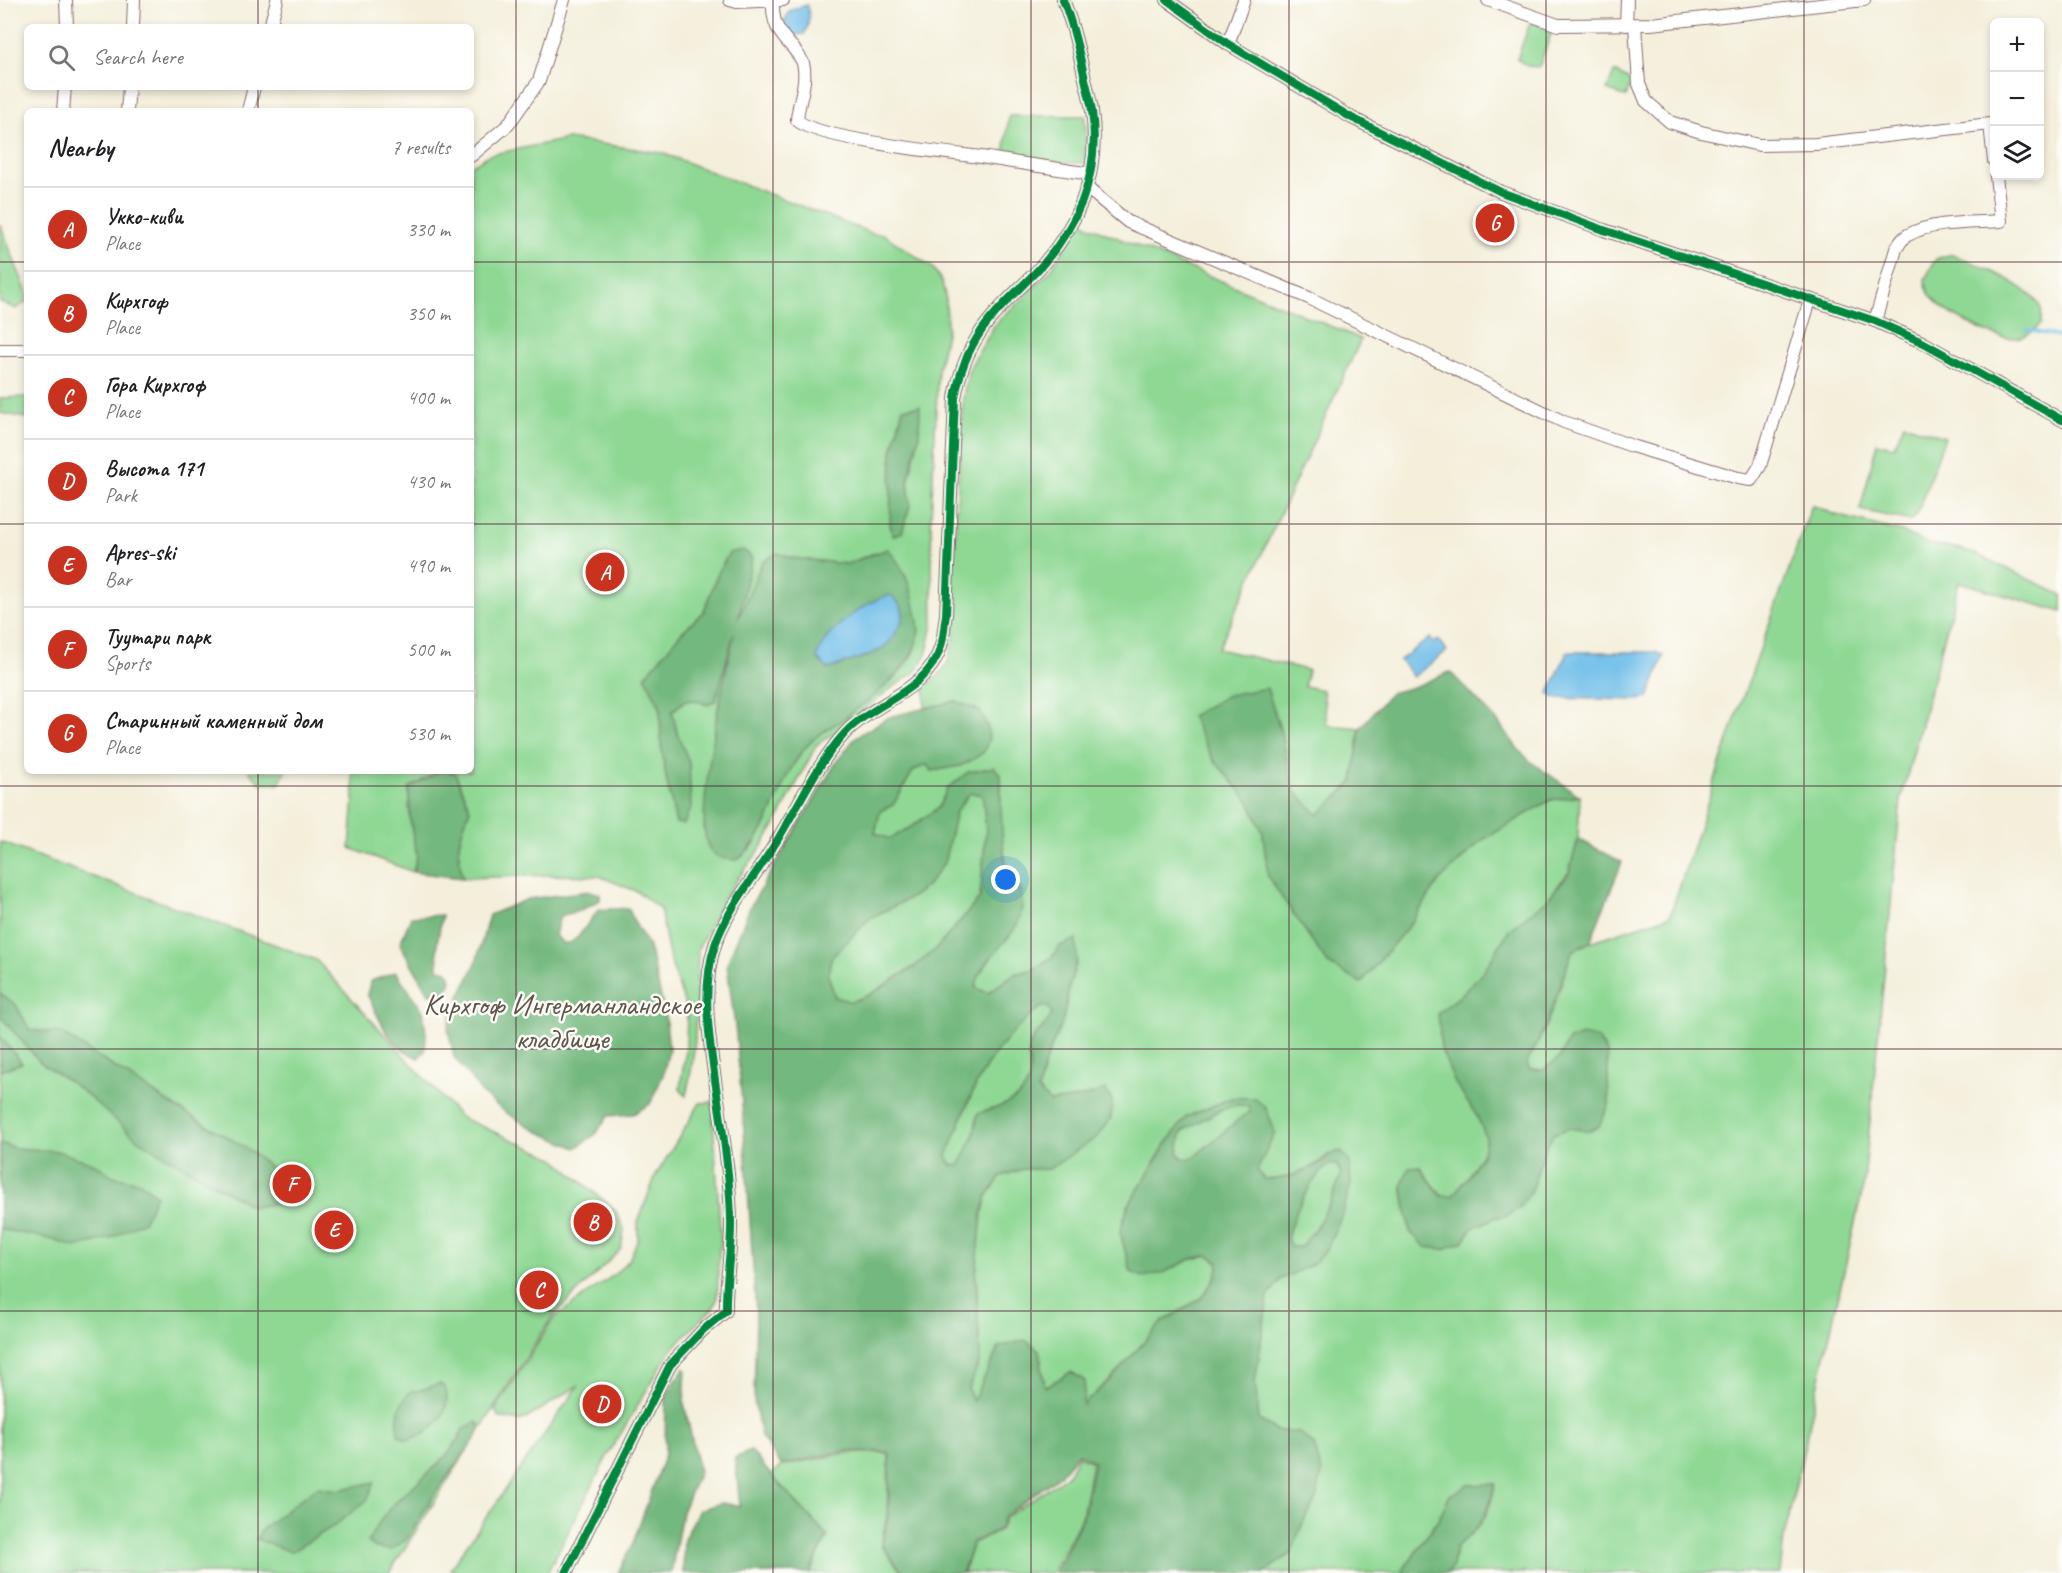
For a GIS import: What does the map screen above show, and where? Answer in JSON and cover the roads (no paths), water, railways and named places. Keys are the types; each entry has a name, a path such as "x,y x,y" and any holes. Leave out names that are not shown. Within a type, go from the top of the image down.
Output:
{"street":[{"path":"66,0 67,24"},
{"path":"133,24 134,0"},
{"path":"271,24 277,0"},
{"path":"474,153 508,125 539,81 564,0"},
{"path":"730,0 737,2 778,1 773,15 777,29 803,63 804,76 797,120 801,125 870,142 1090,174"},
{"path":"566,1573 666,1372 684,1348 726,1311 731,1220 708,1014 710,961 716,943 728,917 836,743 858,721 912,686 925,674 936,658 941,647 946,615 955,398 958,382 966,359 981,331 1059,244 1073,222 1087,188 1093,145 1092,111 1068,11 1063,0"},
{"path":"1167,0 1228,44 1352,118 1501,192 1604,230 1875,321 1924,343 2062,420"},
{"path":"1228,44 1244,0"},
{"path":"1488,0 1558,25 1651,24 1864,0"},
{"path":"1627,0 1639,84 1646,101 1670,122 1701,132 1759,145 1816,144 1990,124 1990,126"},
{"path":"63,108 65,90"},
{"path":"127,108 129,90"},
{"path":"249,108 253,90"},
{"path":"1875,321 1896,249 1902,239 1908,234 1932,226 2001,221 1996,180"},
{"path":"1087,188 1128,222 1309,298 1564,422 1632,446 1738,478 1751,480 1760,466 1810,300"},
{"path":"0,350 24,350"}],"water":[{"path":"807,5 808,20 804,34 794,35 787,32 783,26 789,11"},
{"path":"890,595 903,611 903,619 887,645 876,652 828,669 817,658 827,638 857,611"},
{"path":"1430,638 1434,643 1438,640 1447,651 1413,677 1400,660"},
{"path":"1567,652 1655,652 1664,656 1648,698 1637,700 1555,698 1549,693"}],"waterway":[{"path":"2027,330 2062,337"}],"place":[{"name":"Старинный каменный дом","path":"1495,223"},
{"name":"Укко-киви","path":"605,572"},
{"name":"Туутари парк","path":"292,1184"},
{"name":"Кирхгоф","path":"593,1222"},
{"name":"Apres-ski","path":"334,1230"},
{"name":"Гора Кирхгоф","path":"539,1290"},
{"name":"Высота 171","path":"602,1404"}],"park label":[{"name":"Кирхгоф Ингерманландское кладбище","path":"562,1021"}]}
